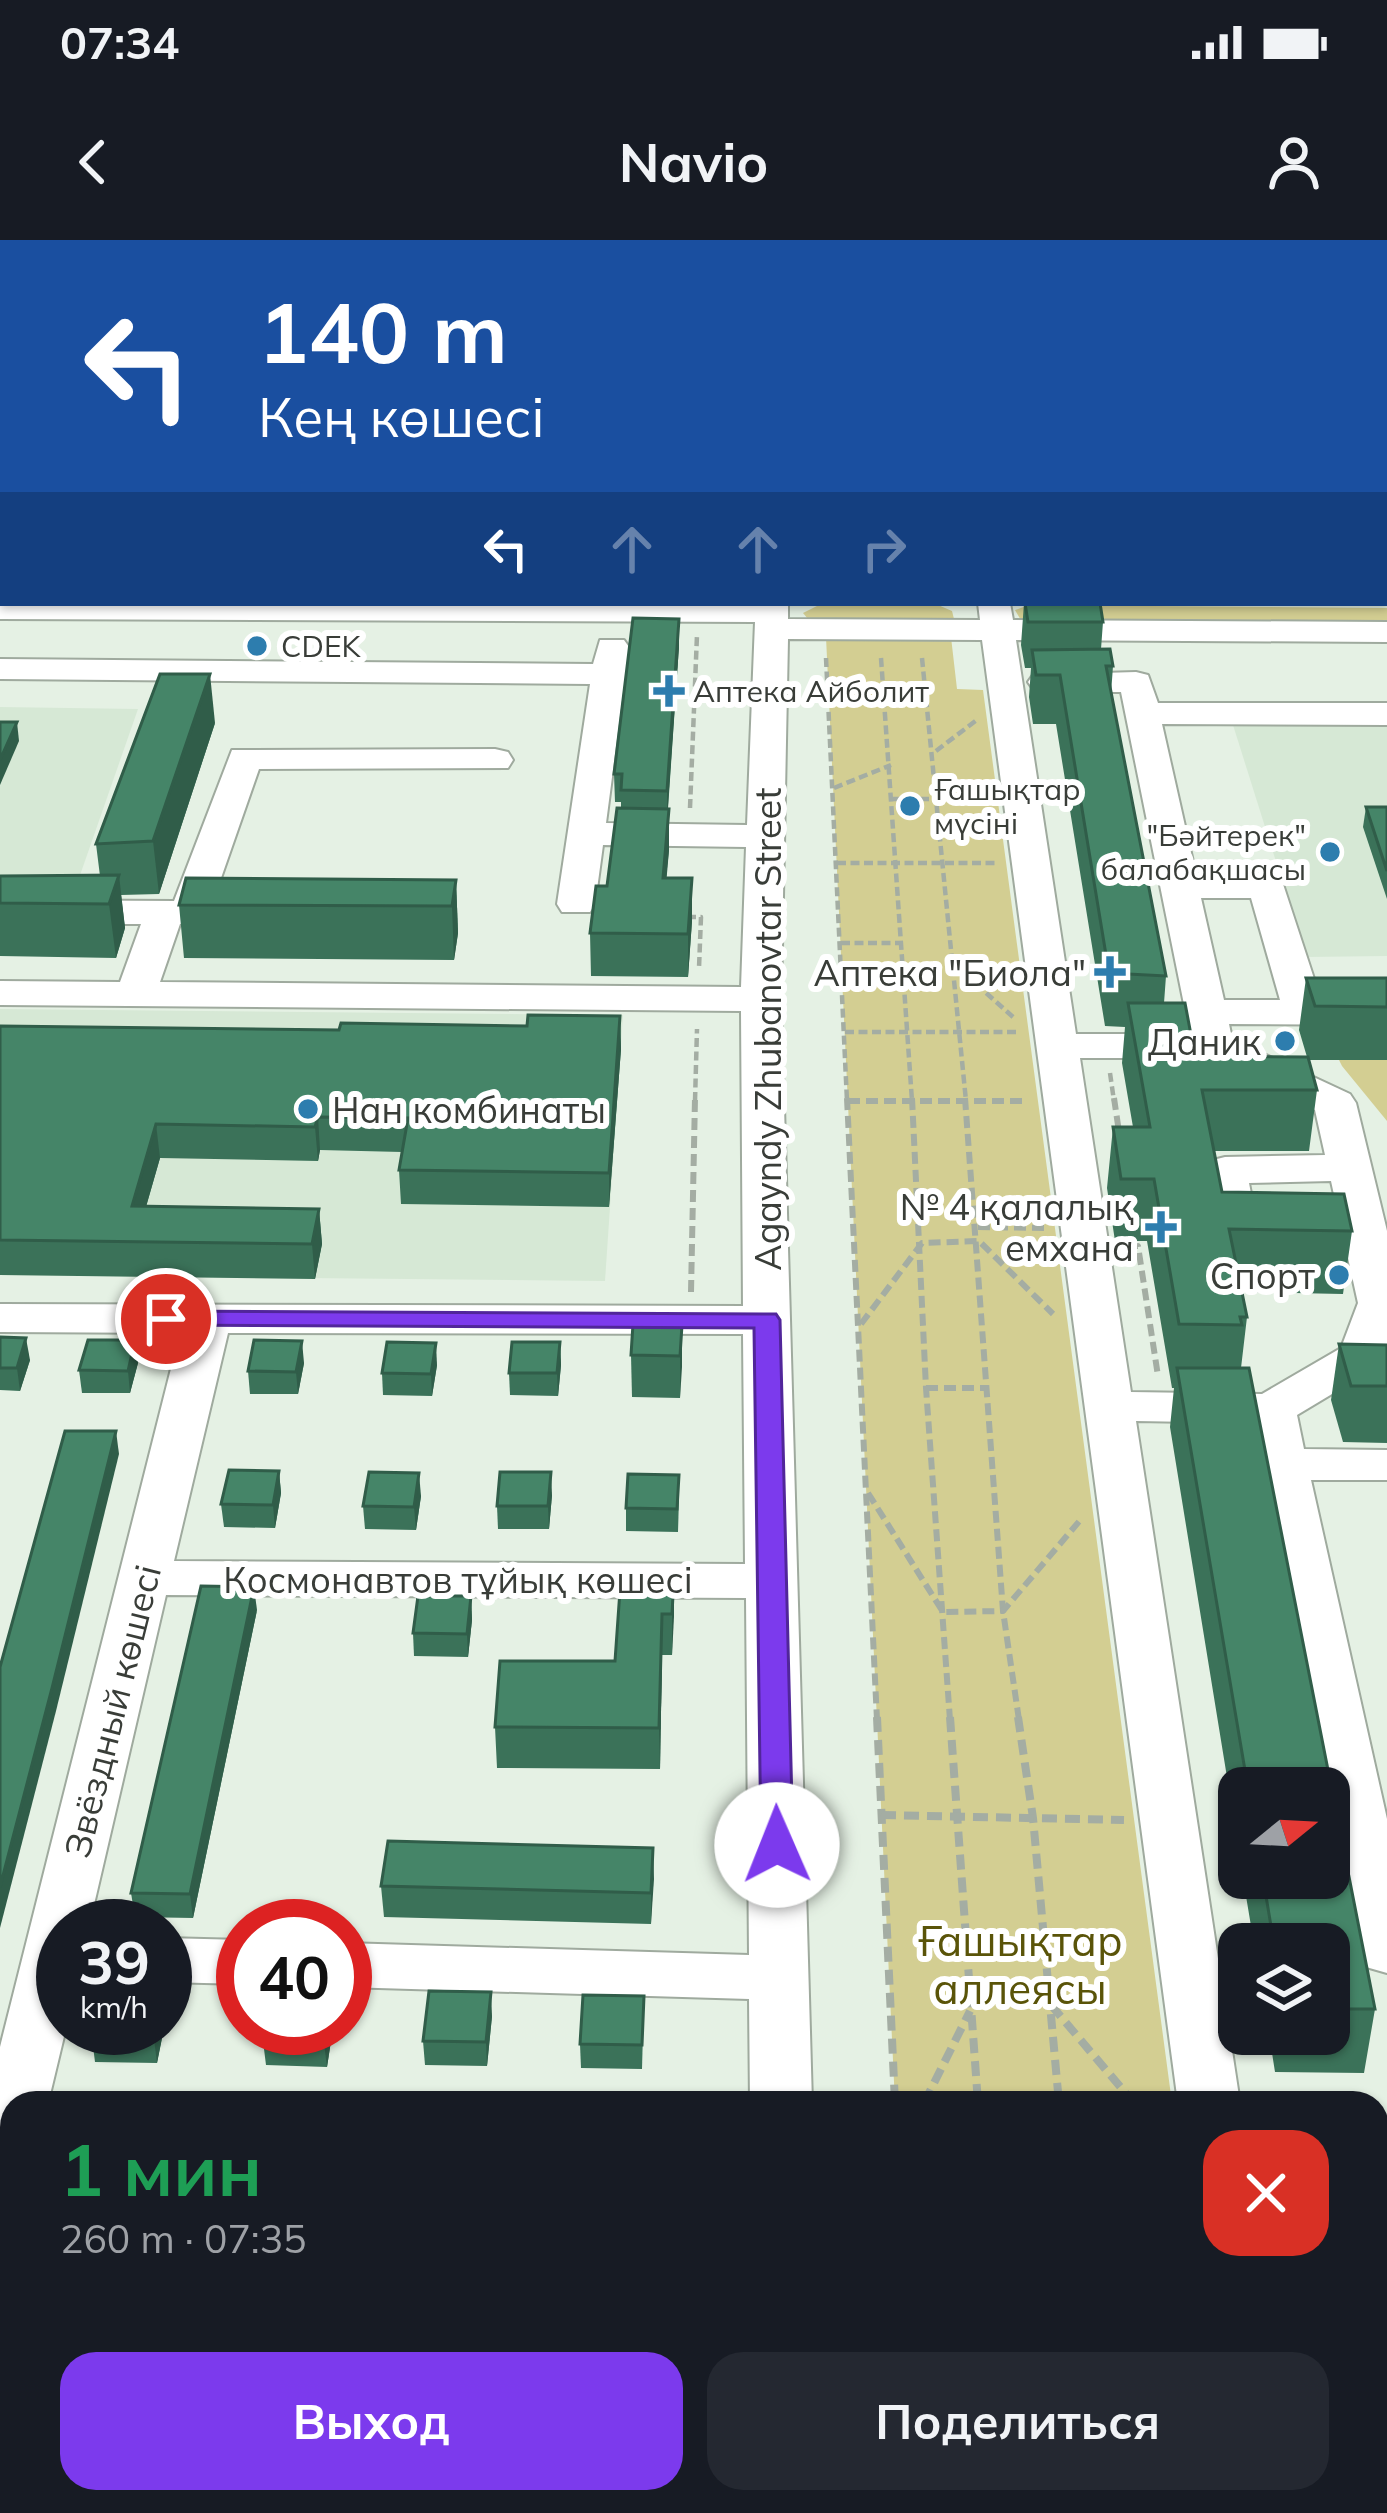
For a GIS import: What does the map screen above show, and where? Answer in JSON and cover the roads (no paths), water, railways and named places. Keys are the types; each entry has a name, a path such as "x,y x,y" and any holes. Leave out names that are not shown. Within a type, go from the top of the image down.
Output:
{"street":[{"path":"0,609 152,606 995,617 1387,632"},
{"path":"75,670 103,610"},
{"path":"576,904 616,612"},
{"name":"Agayndy Zhubanovtar Street","path":"772,615 760,998 781,2091"},
{"path":"995,617 994,698 1057,1046 1207,2091"},
{"path":"0,669 609,674"},
{"path":"994,698 1136,682 1209,1029 1335,1103 1350,1168 1330,1236"},
{"path":"1143,713 1387,714"},
{"path":"136,994 244,758 495,760"},
{"path":"589,834 765,836"},
{"path":"1178,887 1267,886 1304,1012"},
{"path":"0,912 282,914"},
{"path":"0,993 760,998"},
{"path":"1057,1046 1209,1029 1304,1012 1387,1013"},
{"path":"1330,1236 1236,1234 1225,1170 1350,1168"},
{"path":"1109,1406 1271,1409 1360,1357 1376,1330 1382,1303 1330,1236"},
{"path":"0,1318 767,1320"},
{"name":"Звёздный көшесі","path":"71,1899 207,1320"},
{"path":"1271,1409 1387,1951"},
{"path":"1283,1464 1373,1473"},
{"name":"Космонавтов тұйық көшесі","path":"145,1578 772,1581"},
{"path":"372,1966 779,1978"},
{"name":"Звёздный көшесі","path":"20,2091 36,2035"}],"place":[{"name":"CDEK","path":"257,646"},
{"name":"Аптека Айболит","path":"669,691"},
{"name":"Ғашықтар мүсіні","path":"910,806"},
{"name":"\"Бәйтерек\" балабақшасы","path":"1330,852"},
{"name":"Аптека \"Биола\"","path":"1110,972"},
{"name":"Даник","path":"1285,1041"},
{"name":"Нан комбинаты","path":"308,1109"},
{"name":"№ 4 қалалық емхана","path":"1161,1227"},
{"name":"Спорт","path":"1339,1275"}],"park label":[{"name":"Ғашықтар аллеясы","path":"1020,1964"}]}
